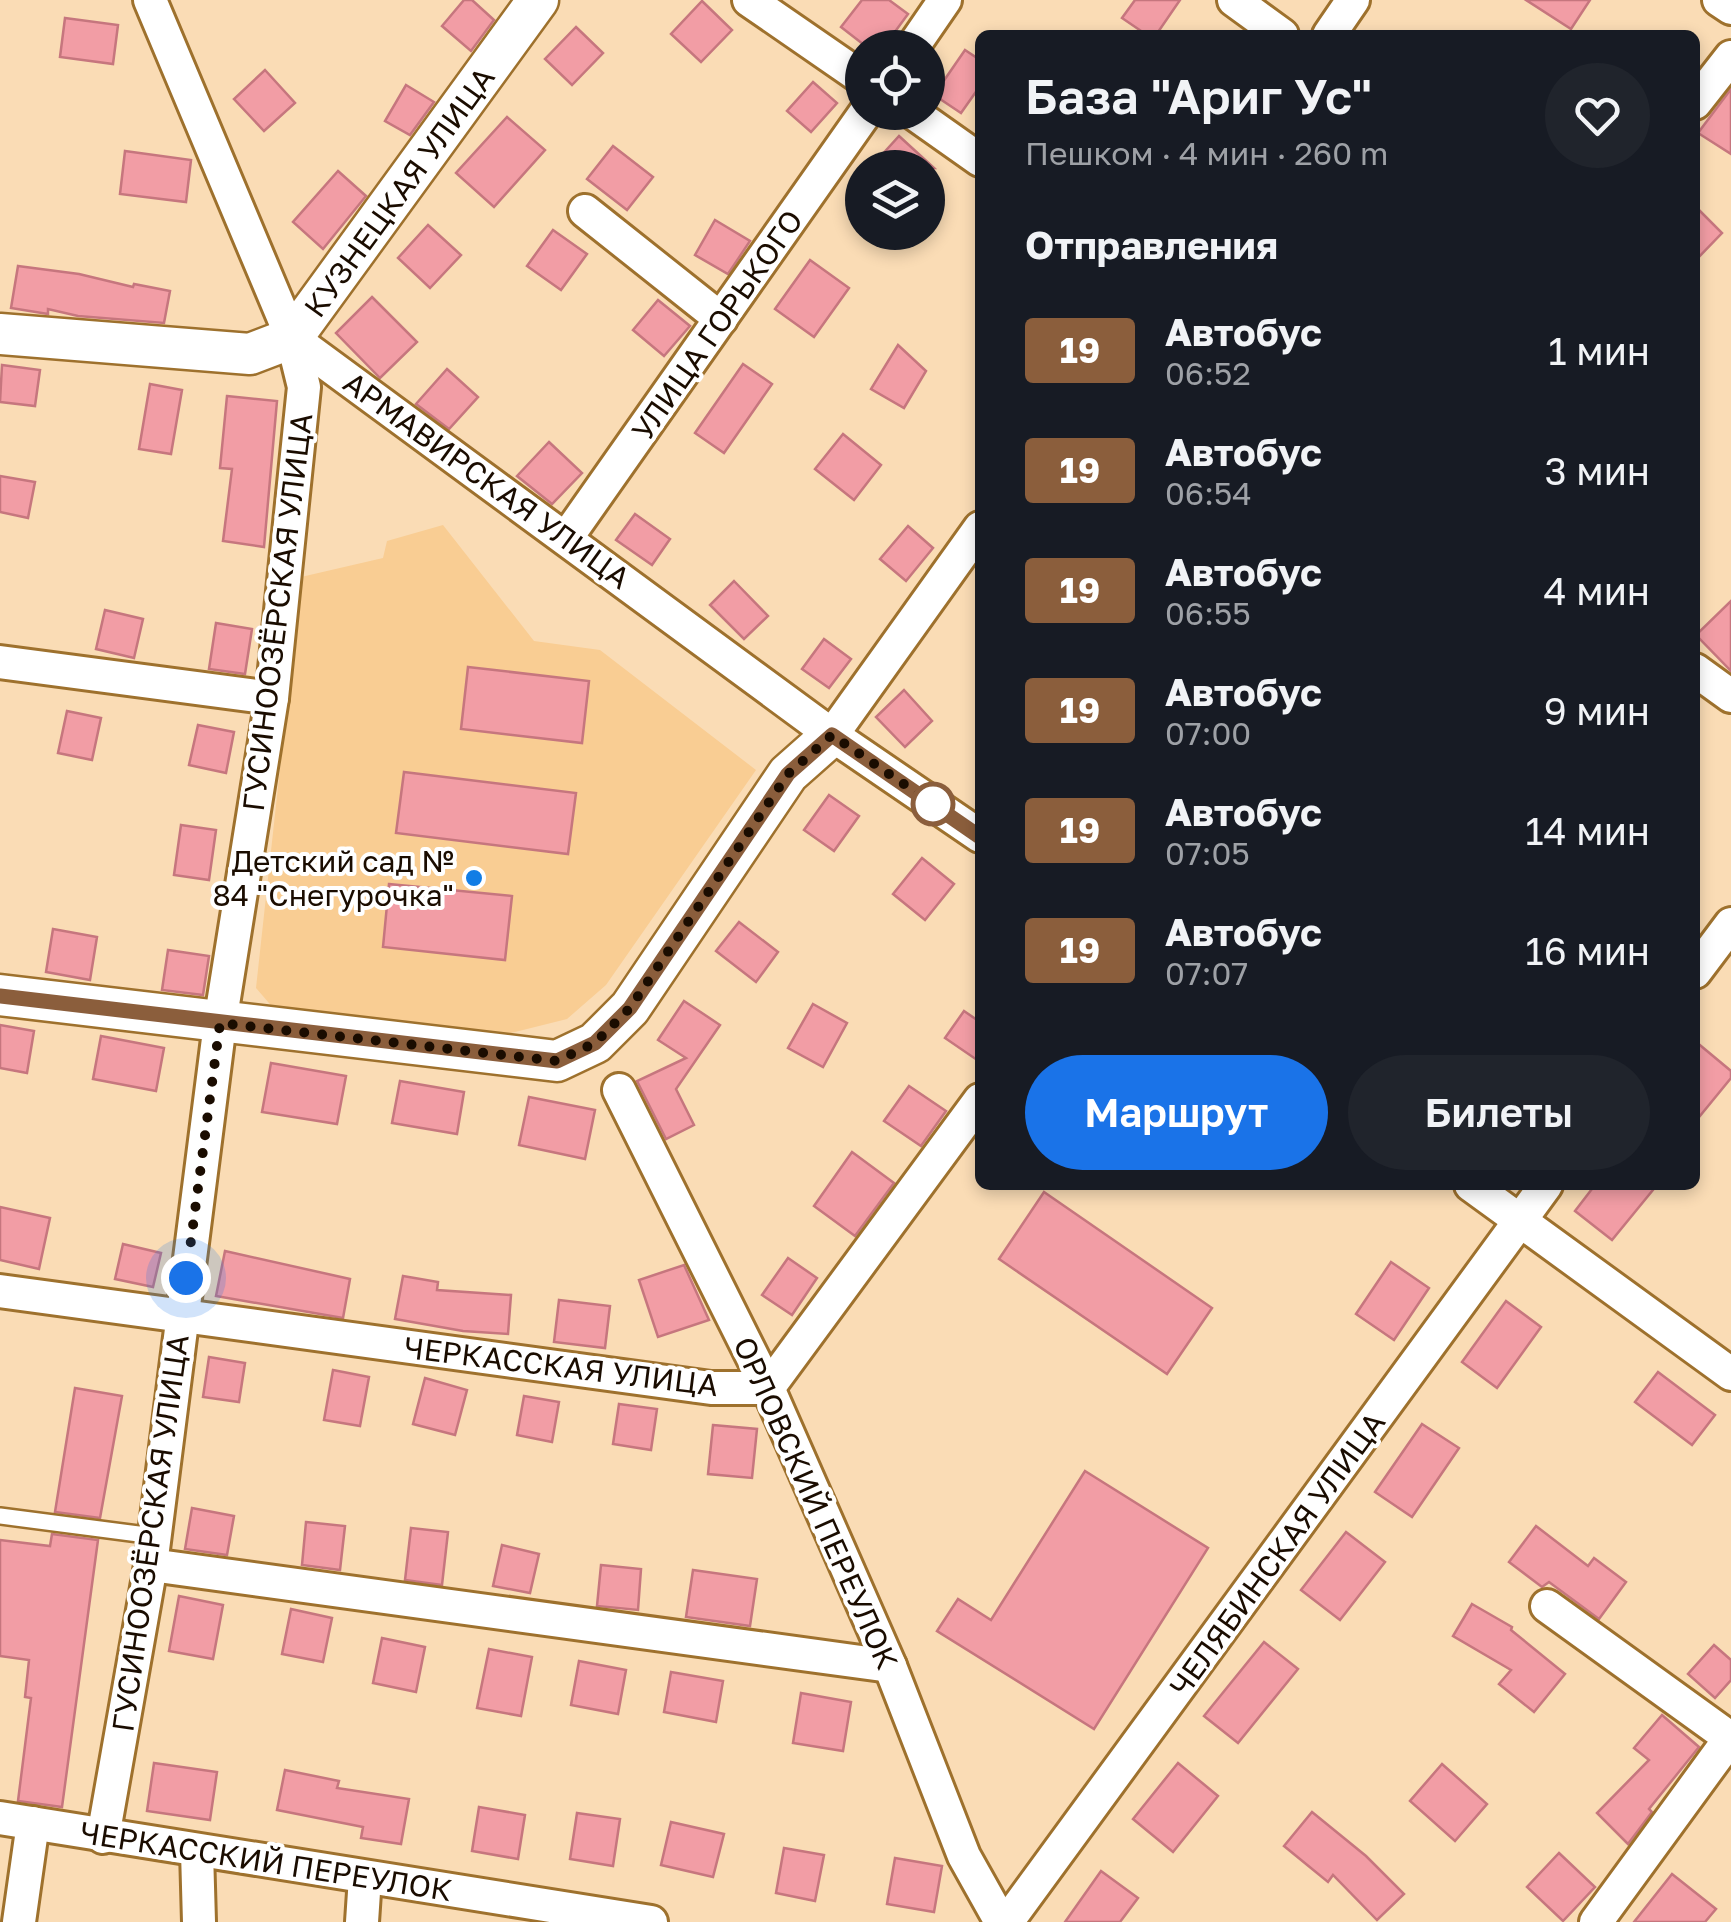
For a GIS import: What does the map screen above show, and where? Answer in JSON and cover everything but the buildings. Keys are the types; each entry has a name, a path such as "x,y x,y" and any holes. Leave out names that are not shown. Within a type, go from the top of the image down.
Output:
{"street":[{"path":"150,0 292,338"},
{"name":"КУЗНЕЦКАЯ УЛИЦА","path":"0,334 250,354 292,338 538,0"},
{"path":"749,0 845,66"},
{"path":"925,30 946,0"},
{"path":"1234,0 1275,30"},
{"path":"1332,30 1353,0"},
{"path":"1719,0 1731,8"},
{"path":"1700,97 1731,57"},
{"name":"УЛИЦА ГОРЬКОГО","path":"567,537 853,130"},
{"path":"938,130 975,156"},
{"path":"585,211 721,319"},
{"name":"АРМАВИРСКАЯ УЛИЦА","path":"292,338 832,735 975,833"},
{"name":"ГУСИНООЗЁРСКАЯ УЛИЦА","path":"103,1836 152,1550 220,1023 272,698 304,387 292,338"},
{"path":"0,996 557,1061 595,1043 630,1008 788,774 832,735 975,535"},
{"path":"0,662 272,698"},
{"path":"1700,674 1731,696"},
{"path":"1700,965 1731,924"},
{"name":"ОРЛОВСКИЙ ПЕРЕУЛОК","path":"619,1090 768,1388 890,1666 964,1856 1004,1922"},
{"path":"768,1388 975,1107"},
{"path":"1478,1190 1731,1374"},
{"name":"ЧЕЛЯБИНСКАЯ УЛИЦА","path":"1004,1922 1543,1190"},
{"name":"ЧЕРКАССКАЯ УЛИЦА","path":"0,1292 711,1388 768,1388"},
{"path":"152,1550 890,1666"},
{"path":"1547,1606 1730,1737 1596,1922"},
{"path":"16,1820 19,1922"},
{"name":"ЧЕРКАССКИЙ ПЕРЕУЛОК","path":"16,1820 365,1877 552,1914 651,1922"},
{"path":"197,1851 200,1922"},
{"path":"362,1922 365,1877"}],"lane":[{"path":"0,1516 152,1550"}],"shaded area":[{"name":"Детский сад № 84 \"Снегурочка\"","path":"443,525 534,641 600,650 756,770 606,985 567,1019 499,1036 275,1010 256,988 301,577 383,558 387,541"}],"bus line":[{"name":"19","path":"0,996 557,1061 595,1043 630,1008 788,774 832,735 975,834"}],"place":[{"name":"Детский сад № 84 \"Снегурочка\"","path":"474,878"}],"route":[{"path":"186,1278 220,1023 557,1061 595,1043 630,1008 788,774 832,735 933,804"}]}
